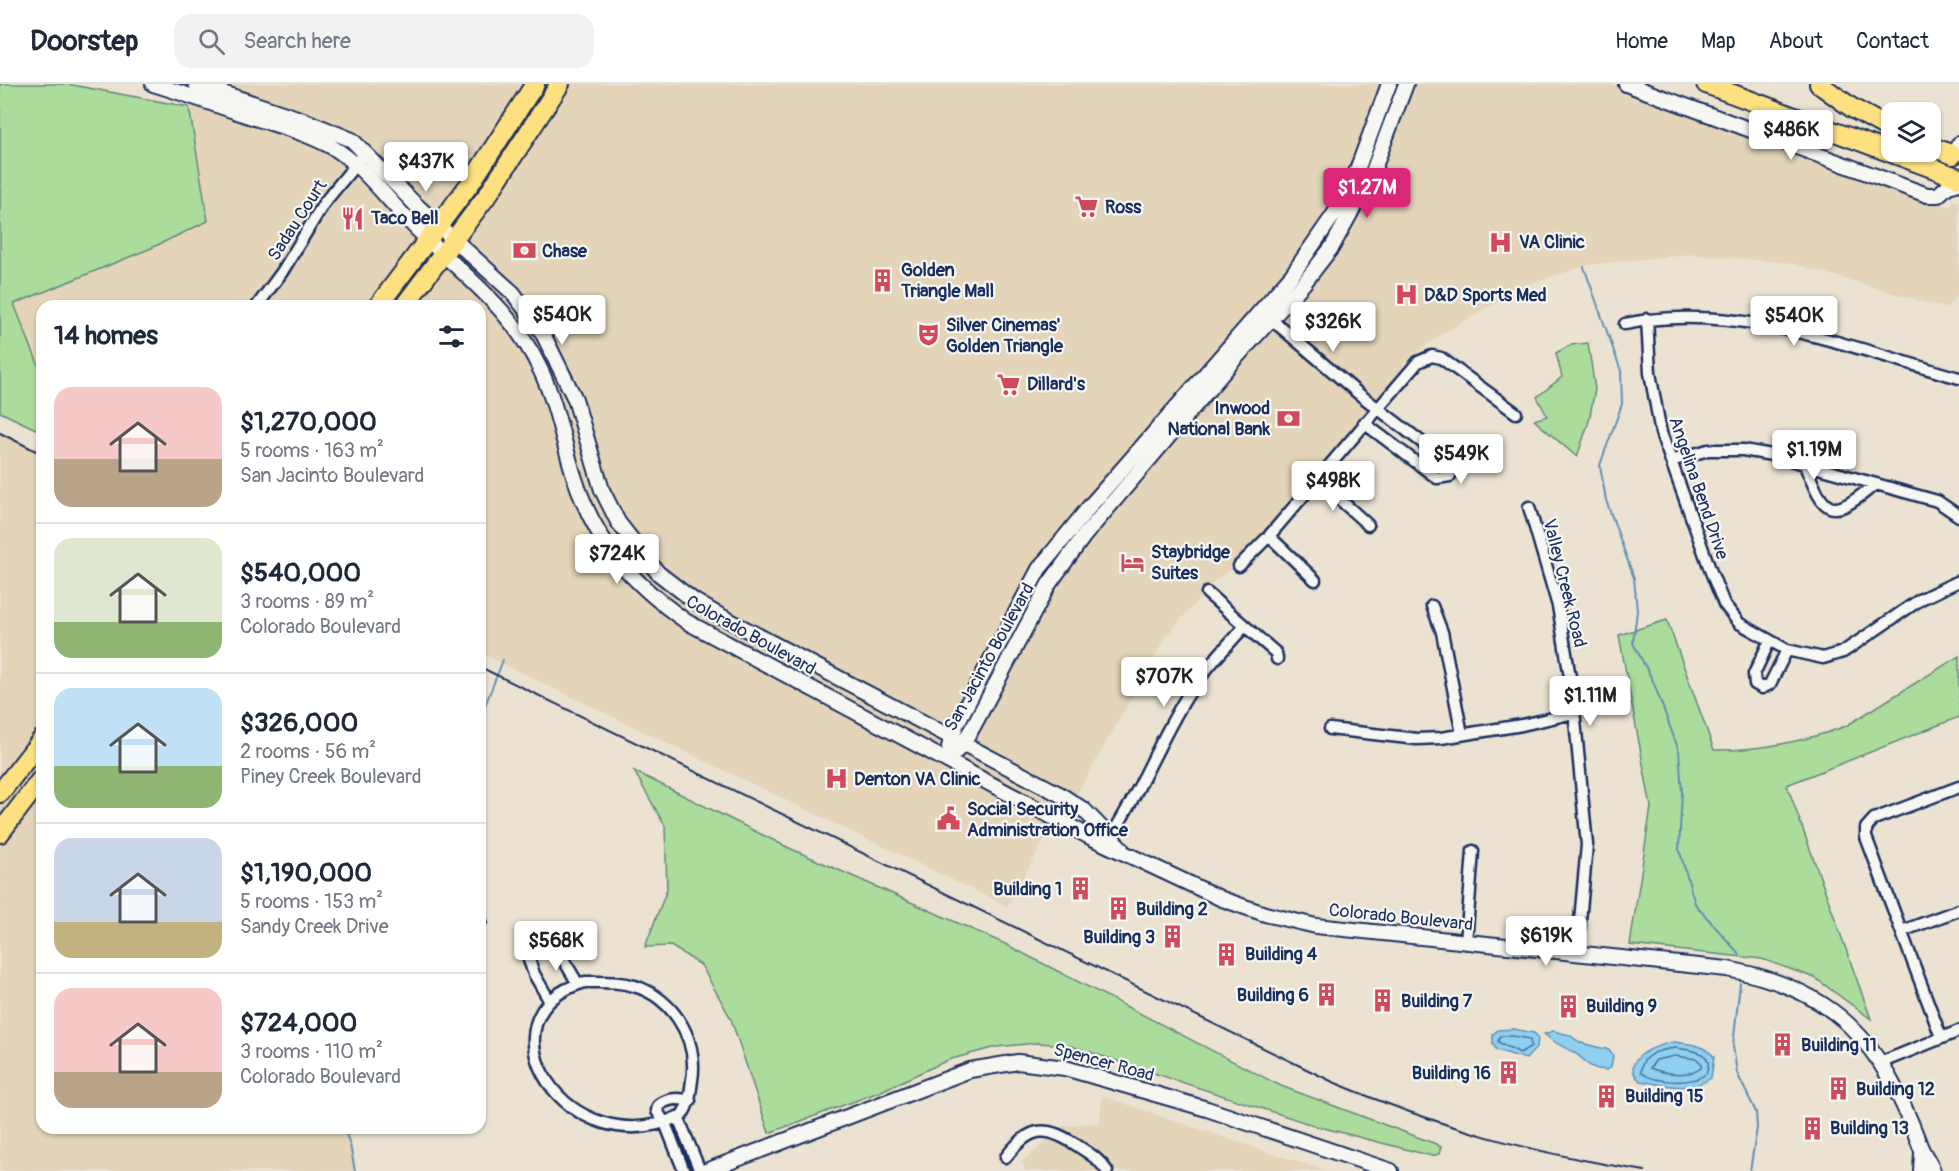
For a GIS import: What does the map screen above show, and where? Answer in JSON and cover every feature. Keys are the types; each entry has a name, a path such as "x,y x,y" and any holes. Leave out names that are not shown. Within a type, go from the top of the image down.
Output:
{"highway":[{"path":"383,300 434,233 535,84"},
{"path":"409,300 455,240 541,117 560,84"},
{"path":"1706,84 1955,183"},
{"path":"1819,84 1852,108 1881,124"},
{"path":"1941,148 1956,150"},
{"path":"0,793 36,747"},
{"path":"0,833 36,786"}],"main road":[{"name":"Colorado Boulevard","path":"153,84 180,88 361,158"},
{"name":"Colorado Boulevard","path":"196,84 343,135 361,158 434,233 444,255 481,286 521,336 540,370 554,404 580,492 593,522 613,554 648,594 687,622 735,650 1090,837 1123,850 1186,883 1265,914 1348,932 1727,969 1763,975 1818,1000 1843,1018 1882,1062 1898,1090 1922,1153 1933,1171"},
{"name":"San Jacinto Boulevard","path":"956,741 1013,650 1049,584 1084,537 1141,471 1292,275 1337,210 1360,162 1389,84"},
{"path":"1255,322 1271,319 1311,274 1350,218 1372,174 1406,84"},
{"path":"1626,84 1927,195 1938,195 1955,183"},
{"path":"1337,210 1350,218"},
{"name":"Colorado Boulevard","path":"434,233 455,240 528,309 547,340 575,399 600,486 626,534 649,565 672,585 708,609 1061,795 1084,810 1123,850"},
{"name":"San Jacinto Boulevard","path":"947,760 1000,642 1039,569 1129,462 1255,322"},
{"path":"521,336 532,337 544,345 568,392 575,399"},
{"path":"1129,462 1141,471"},
{"path":"580,492 600,486"},
{"path":"1000,642 1013,650"},
{"name":"Spencer Road","path":"706,1171 970,1070 1018,1062 1065,1068 1207,1109 1391,1171"},
{"name":"Colorado Boulevard","path":"1921,1171 1922,1153"}],"street":[{"name":"Sadau Court","path":"261,300 282,272 324,203 361,158"},
{"path":"1271,319 1449,464 1452,470 1450,476 1437,478 1364,423"},
{"path":"1625,324 1647,320 1730,320 1767,326 1959,378"},
{"name":"Angelina Bend Drive","path":"1647,320 1654,408 1671,461 1711,572 1730,614 1749,631 1787,650 1823,658 1834,656 1921,599 1959,581"},
{"path":"1239,566 1269,536 1316,478 1418,362 1432,356 1441,358 1516,413"},
{"path":"1671,461 1708,450 1743,450 1804,463 1874,485 1937,501 1959,516"},
{"path":"1804,463 1821,503 1827,508 1838,508 1874,485"},
{"path":"1316,478 1368,525"},
{"name":"Valley Creek Road","path":"1529,507 1558,606 1574,713 1587,845 1577,954"},
{"path":"1269,536 1315,580"},
{"path":"1207,593 1276,653 1277,659"},
{"path":"1432,606 1442,632 1462,734"},
{"path":"1111,836 1123,818 1185,699 1205,669 1244,627"},
{"path":"1769,642 1754,674 1755,684 1762,688 1770,684 1787,650"},
{"path":"1330,729 1417,739 1522,725 1574,713"},
{"path":"1941,1037 1866,837 1866,828 1874,819 1959,787"},
{"path":"1466,943 1473,851"},
{"path":"1902,931 1959,910"},
{"path":"556,947 578,984"},
{"path":"530,960 534,974 549,1000"},
{"path":"604,982 627,984 652,994 672,1010 684,1028 692,1047 694,1065 690,1101 678,1117 665,1123 635,1130 608,1128 581,1119 561,1102 543,1077 534,1048 538,1020 549,1000 578,984 604,982"},
{"path":"1882,1062 1959,1031"},
{"path":"684,1171 665,1123 657,1111 658,1106 675,1099 690,1101"},
{"path":"678,1117 700,1171"},
{"path":"1006,1157 1017,1143 1034,1132 1046,1130 1068,1140 1098,1159 1107,1171"}],"shaded area":[{"path":"196,84 1610,84 1950,207 1953,200 1959,202 1959,294 1945,308 1791,263 1689,254 1588,265 1528,284 1440,335 1404,363 1378,408 1239,566 1217,578 1167,635 1080,789 1055,821 1007,906 486,656 486,300 36,300 36,359 14,304 149,249 207,221 189,107"},
{"path":"0,433 36,451 36,1134 346,1134 355,1171 0,1171"},
{"path":"1102,1096 1328,1171 1025,1171 1022,1162 1064,1126 1100,1122"}],"green space":[{"path":"0,84 67,84 189,107 208,221 149,249 14,304 36,359 36,429 0,412"},
{"path":"1588,343 1595,389 1589,421 1577,457 1534,420 1547,416 1537,397 1562,377 1556,353 1571,345"},
{"path":"1667,620 1714,750 1747,749 1781,744 1846,726 1959,656 1959,717 1787,785 1871,1019 1815,978 1762,959 1630,945 1651,807 1619,635"},
{"path":"634,771 787,847 1005,944 1281,1086 1436,1144 1441,1147 1439,1154 1432,1156 1316,1126 1068,1045 1037,1043 996,1047 948,1060 879,1092 769,1133 731,1019 701,965 671,946 645,947 667,889 665,826"}],"water":[{"path":"1513,1029 1534,1033 1538,1037 1537,1047 1526,1059 1497,1050 1493,1045 1493,1034 1498,1030"},
{"path":"1553,1031 1569,1035 1581,1043 1609,1050 1613,1056 1611,1067 1606,1070 1590,1066 1578,1055 1544,1034"},
{"path":"1675,1042 1697,1046 1714,1057 1711,1078 1703,1083 1686,1087 1640,1081 1634,1073 1633,1066 1636,1060 1650,1049"}],"waterway":[{"path":"1584,267 1621,371 1622,404 1600,465 1606,500 1634,578 1637,611 1633,643 1653,681 1679,751 1682,792 1679,849 1695,904 1740,955"},
{"path":"486,703 503,660"},
{"path":"1740,983 1733,1046 1737,1073 1756,1112 1757,1128 1750,1171"},
{"path":"346,1134 355,1171"}],"railway":[{"path":"0,433 36,451"},
{"path":"486,670 1333,1082 1410,1112 1486,1137 1563,1156 1645,1171"}],"place":[{"name":"Ross","path":"1087,207"},
{"name":"Taco Bell","path":"353,218"},
{"name":"VA Clinic","path":"1501,242"},
{"name":"Chase","path":"524,251"},
{"name":"Golden Triangle Mall","path":"883,280"},
{"name":"D&D Sports Med","path":"1406,295"},
{"name":"Silver Cinemas' Golden Triangle","path":"928,335"},
{"name":"Dillard's","path":"1009,384"},
{"name":"Inwood National Bank","path":"1288,418"},
{"name":"Staybridge Suites","path":"1133,562"},
{"name":"Denton VA Clinic","path":"836,779"},
{"name":"Social Security Administration Office","path":"949,819"},
{"name":"Building 1","path":"1080,889"},
{"name":"Building 2","path":"1118,909"},
{"name":"Building 3","path":"1173,937"},
{"name":"Building 4","path":"1227,954"},
{"name":"Building 6","path":"1327,995"},
{"name":"Building 7","path":"1383,1001"},
{"name":"Building 9","path":"1568,1006"},
{"name":"Building 11","path":"1783,1045"},
{"name":"Building 16","path":"1509,1073"},
{"name":"Building 12","path":"1838,1089"},
{"name":"Building 15","path":"1607,1096"},
{"name":"Building 13","path":"1812,1128"}]}
